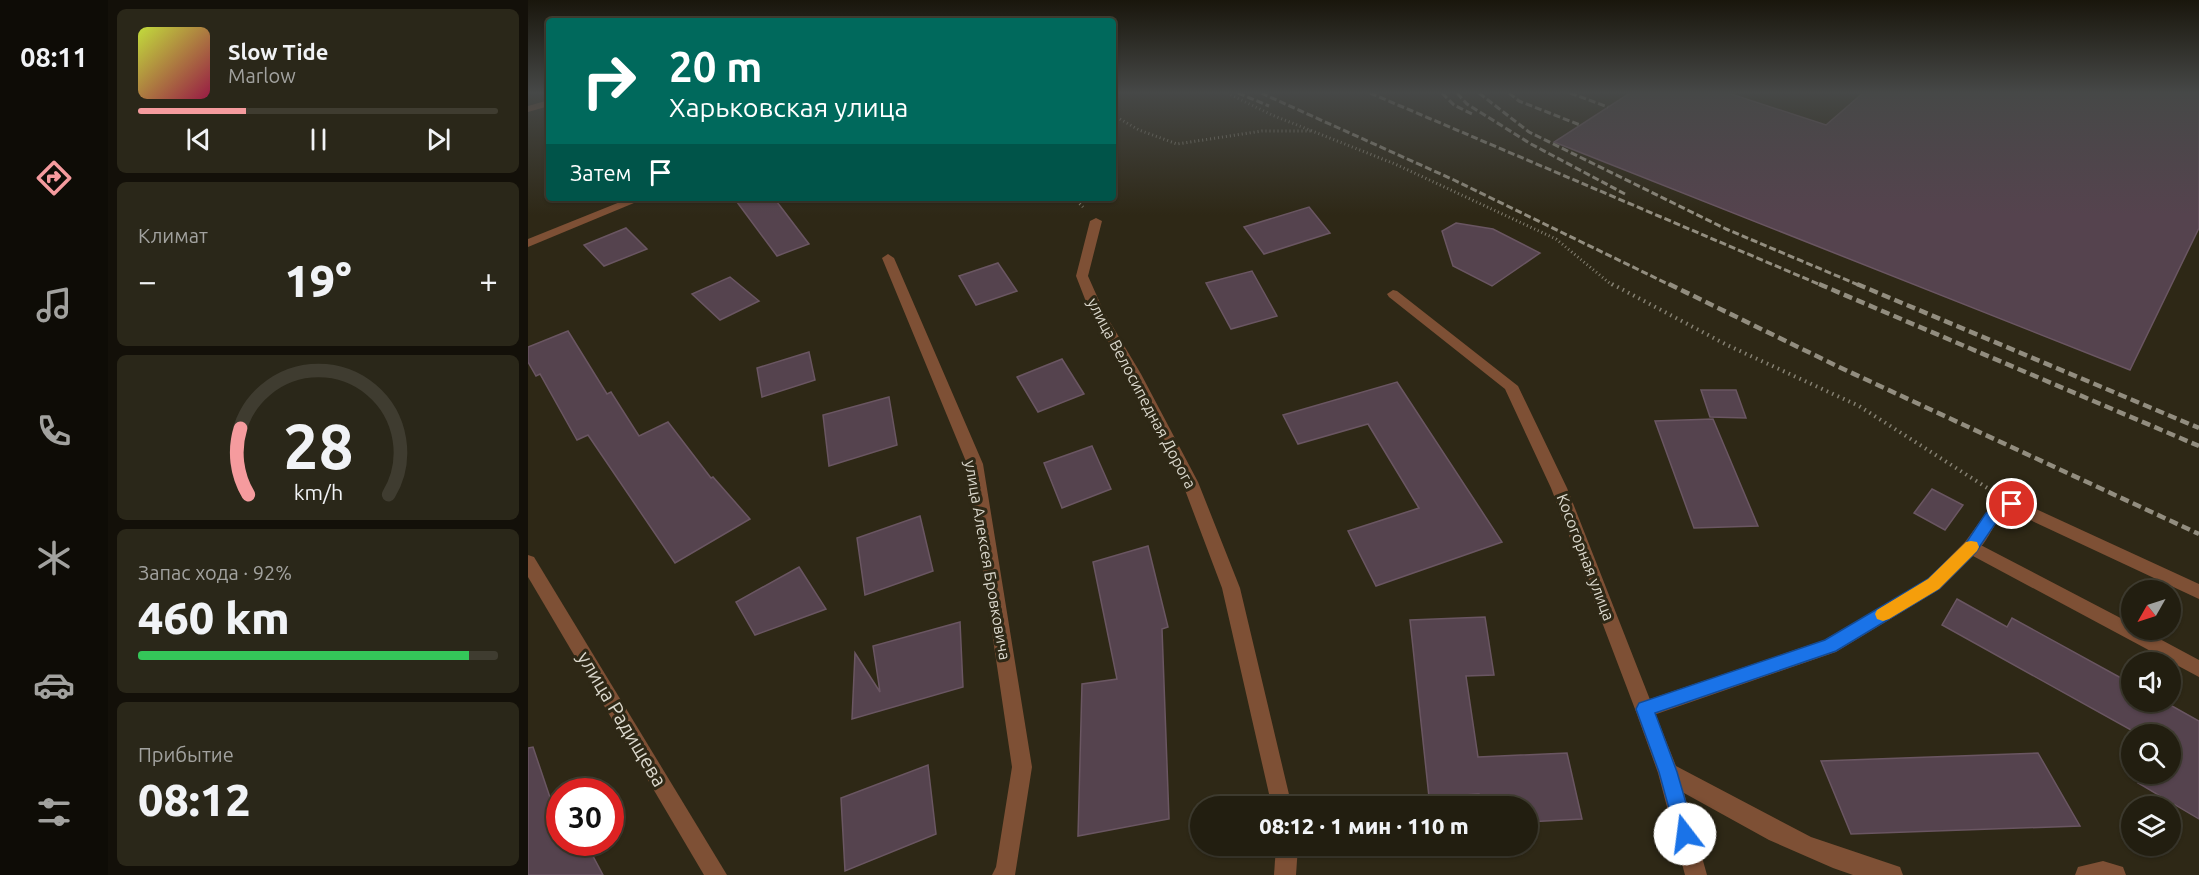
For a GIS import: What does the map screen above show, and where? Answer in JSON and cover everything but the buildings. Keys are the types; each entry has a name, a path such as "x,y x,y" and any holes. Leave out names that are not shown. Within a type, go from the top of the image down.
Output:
{"street":[{"path":"528,243 633,201"},
{"name":"улица Велосипедная Дорога","path":"1096,220 1082,276 1097,312 1134,374 1191,482 1231,588 1279,796"},
{"name":"улица Алексея Бровковича","path":"888,258 975,464 1022,767 1004,875"},
{"name":"Косогорная улица","path":"1393,294 1511,386 1559,488 1645,709 1668,772 1696,875"},
{"path":"1645,709 1830,646 1934,584 1971,547 1992,517 2012,504 2199,592"},
{"path":"1971,547 2199,669"},
{"name":"улица Радищева","path":"528,562 716,875"},
{"path":"1668,772 1789,840 1869,870 1892,875"},
{"path":"1285,875 1286,856"},
{"path":"2086,875 2103,872 2115,875"}],"path":[{"path":"1149,134 1177,144 1243,134"},
{"path":"1321,134 1406,168 1556,239 1615,287 1727,345 1859,406 2012,504"}],"railway":[{"path":"1352,134 1454,180 1672,286"},
{"path":"1466,134 1823,286"},
{"path":"1515,134 1625,194"},
{"path":"1533,134 1726,229 1861,286"},
{"path":"1669,284 1839,367 2199,534"},
{"path":"1819,284 2199,446"},
{"path":"1857,284 2199,428"}],"slow traffic":[{"path":"1883,614 1934,584 1971,547"}],"route":[{"path":"1685,834 1668,772 1645,709 1830,646 1934,584 1971,547 1992,517 2012,504"}]}
